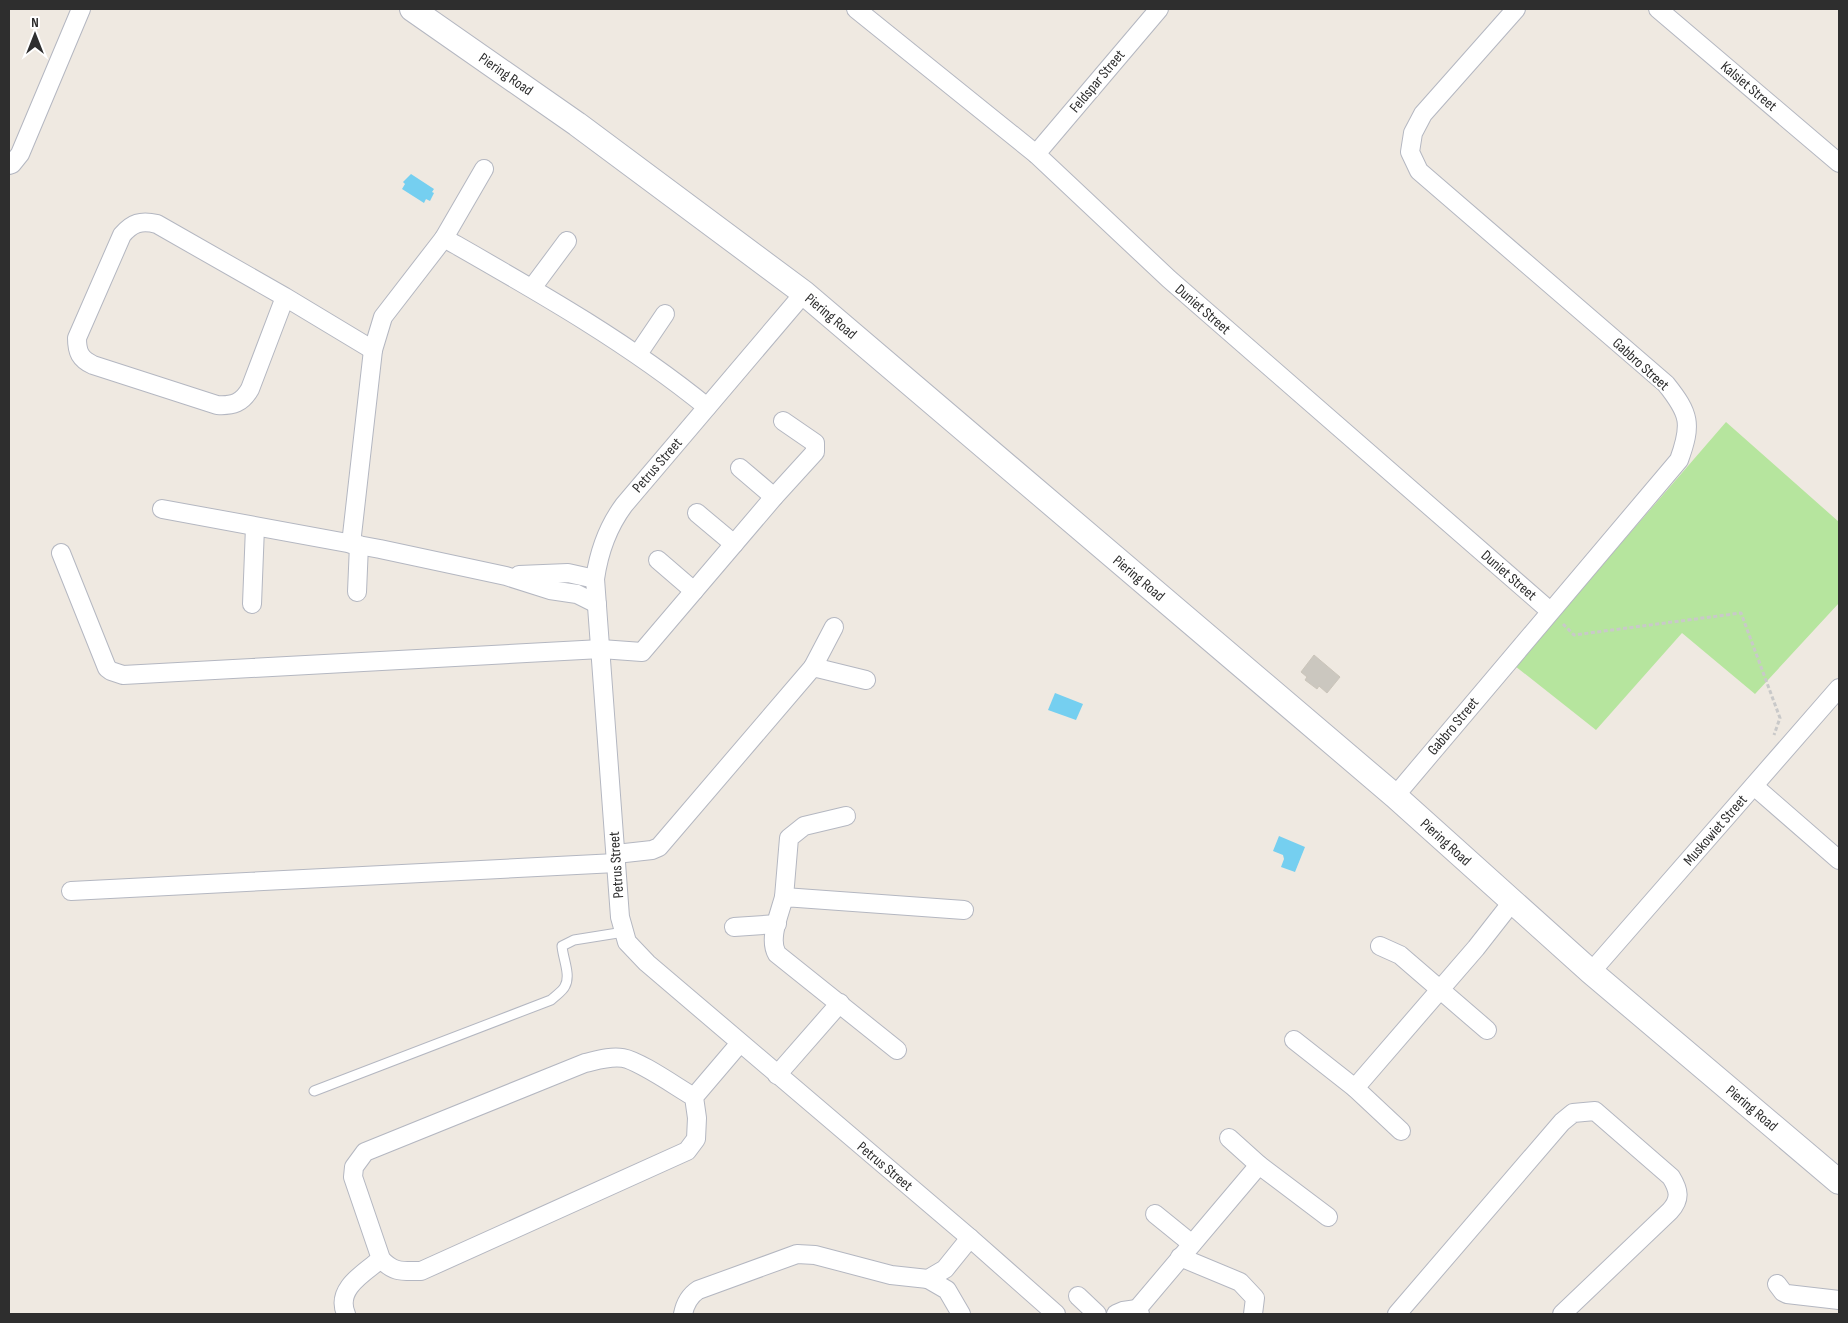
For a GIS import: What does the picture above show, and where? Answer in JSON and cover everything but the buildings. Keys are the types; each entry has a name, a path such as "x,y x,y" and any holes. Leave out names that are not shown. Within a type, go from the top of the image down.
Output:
{"street":[{"path":"9,165 20,154 81,9"},
{"name":"Piering Road","path":"412,9 577,124 804,293 1395,796 1591,972 1839,1182"},
{"name":"Duniet Street","path":"856,9 1036,154 1169,279 1550,611"},
{"name":"Feldspar Street","path":"1036,154 1159,9"},
{"name":"Gabbro Street","path":"1395,796 1679,460 1687,438 1688,420 1680,401 1666,384 1418,171 1410,152 1413,133 1423,114 1516,9"},
{"name":"Kalsiet Street","path":"1658,9 1839,162"},
{"path":"357,592 355,544 372,350 378,328 388,308 444,238 484,169"},
{"path":"285,297 250,389 244,399 237,404 226,406 208,402 93,365 84,361 78,353 77,338 122,235 129,227 136,223 147,222 157,224 285,297 372,350"},
{"path":"444,238 532,288 638,354 707,407"},
{"path":"532,288 567,241"},
{"name":"Petrus Street","path":"804,293 624,505 611,522 598,557 595,579 620,917 627,942 647,963 970,1238 1056,1314"},
{"path":"638,354 665,314"},
{"path":"61,553 107,668 123,674 601,649 644,651 774,497 815,452 815,442 783,421"},
{"path":"740,468 774,497"},
{"path":"162,509 256,528 355,544 506,576 550,590 577,594 597,604"},
{"path":"697,514 734,544"},
{"path":"252,604 256,528"},
{"path":"658,560 694,591"},
{"path":"506,576 568,573 595,579"},
{"path":"70,892 616,859 652,850 659,847 813,667 834,627"},
{"path":"813,667 866,680"},
{"name":"Muskowiet Street","path":"1591,972 1839,688"},
{"path":"1754,786 1839,860"},
{"path":"846,816 804,826 789,838 784,897 774,940 775,950 777,954 897,1050"},
{"path":"784,897 964,910"},
{"path":"1355,1088 1512,902"},
{"path":"734,927 777,924"},
{"path":"1380,946 1400,955 1487,1030"},
{"path":"777,1075 840,1003"},
{"path":"1294,1040 1355,1088 1401,1131"},
{"path":"694,1097 624,1058 605,1058 585,1063 365,1152 354,1167 353,1177 381,1259 390,1268 404,1271 420,1271 687,1151 696,1140 697,1118 694,1097 740,1043"},
{"path":"1396,1314 1562,1122 1572,1113 1595,1111 1671,1177 1678,1187 1678,1200 1670,1211 1562,1314"},
{"path":"1229,1138 1259,1165 1328,1217"},
{"path":"1116,1314 1124,1311 1137,1313 1180,1258 1259,1165"},
{"path":"1156,1214 1192,1244"},
{"path":"928,1279 945,1269 970,1238"},
{"path":"683,1314 685,1304 698,1290 797,1254 815,1255 891,1275 928,1279 946,1290 961,1314"},
{"path":"1180,1258 1240,1282 1255,1298 1253,1314"},
{"path":"346,1314 343,1307 346,1290 359,1276 381,1259"},
{"path":"1777,1284 1787,1294 1839,1300"},
{"path":"1078,1296 1097,1314"}],"lane":[{"path":"314,1091 550,1000 565,986 568,972 563,959 562,946 574,940 624,932"}],"path":[{"path":"1550,611 1574,635 1741,613 1780,718 1770,744"}],"green space":[{"path":"1726,422 1839,522 1839,603 1755,694 1682,633 1596,730 1515,666"}],"water":[{"path":"411,174 434,189 430,201 426,199 424,203 402,189 405,184 403,182"},
{"path":"1055,693 1083,704 1076,720 1048,710"},
{"path":"1279,836 1305,847 1295,872 1281,867 1284,859 1283,855 1273,851"}]}
